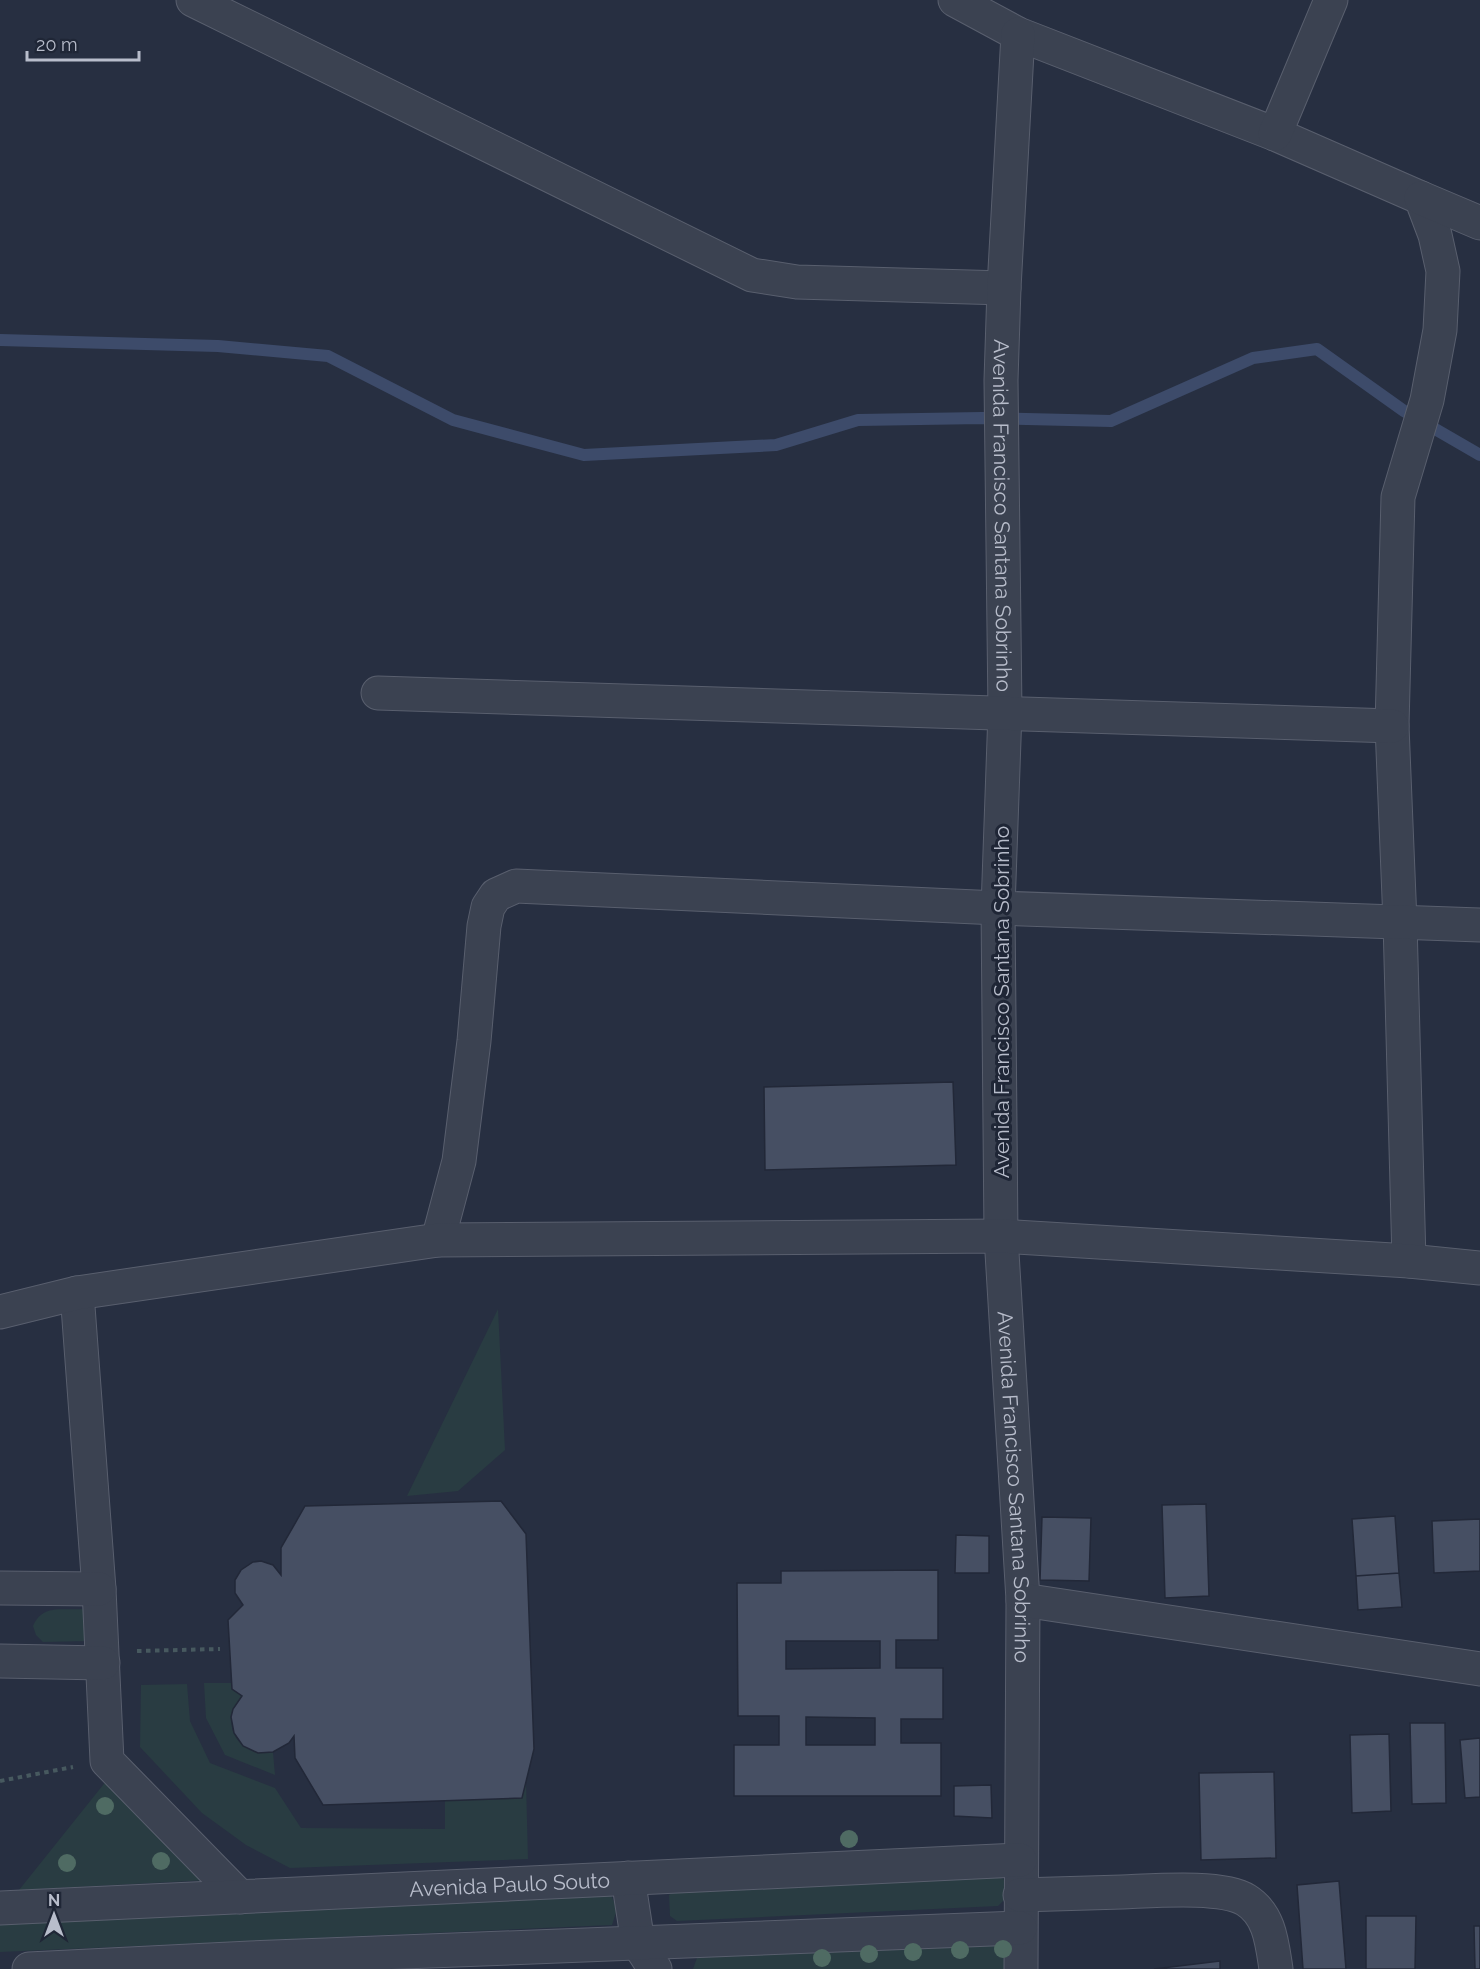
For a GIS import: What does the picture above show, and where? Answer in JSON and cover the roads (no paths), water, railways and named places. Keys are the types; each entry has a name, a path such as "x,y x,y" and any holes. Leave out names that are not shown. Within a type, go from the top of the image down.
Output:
{"street":[{"path":"193,0 752,275 797,282 1004,288"},
{"path":"955,0 1018,34 1275,134 1480,223"},
{"path":"1275,134 1331,0"},
{"name":"Avenida Francisco Santana Sobrinho","path":"1018,34 1001,380 1005,712 998,908 1001,1236 1023,1600 1021,1969"},
{"path":"1409,1262 1392,726 1398,497 1427,400 1440,330 1443,272 1435,235 1421,198"},
{"path":"378,693 1392,726"},
{"path":"438,1240 459,1161 474,1041 484,926 488,907 496,895 516,886 998,908 1480,925"},
{"path":"0,1312 77,1293 438,1240 1001,1236 1480,1268"},
{"path":"77,1293 99,1589 107,1761 240,1897"},
{"path":"0,1588 99,1589"},
{"path":"1023,1600 1480,1669"},
{"path":"0,1661 103,1657"},
{"name":"Avenida Paulo Souto","path":"0,1908 1020,1860"},
{"path":"628,1878 647,1956"},
{"path":"1020,1895 1176,1890 1224,1893 1245,1899 1264,1918 1272,1942 1276,1969"},
{"path":"29,1969 647,1956 1020,1928"}],"waterway":[{"path":"0,340 218,346 328,356 453,420 584,455 776,445 858,420 982,418 1111,421 1253,358 1317,349 1404,411 1480,455"}]}
